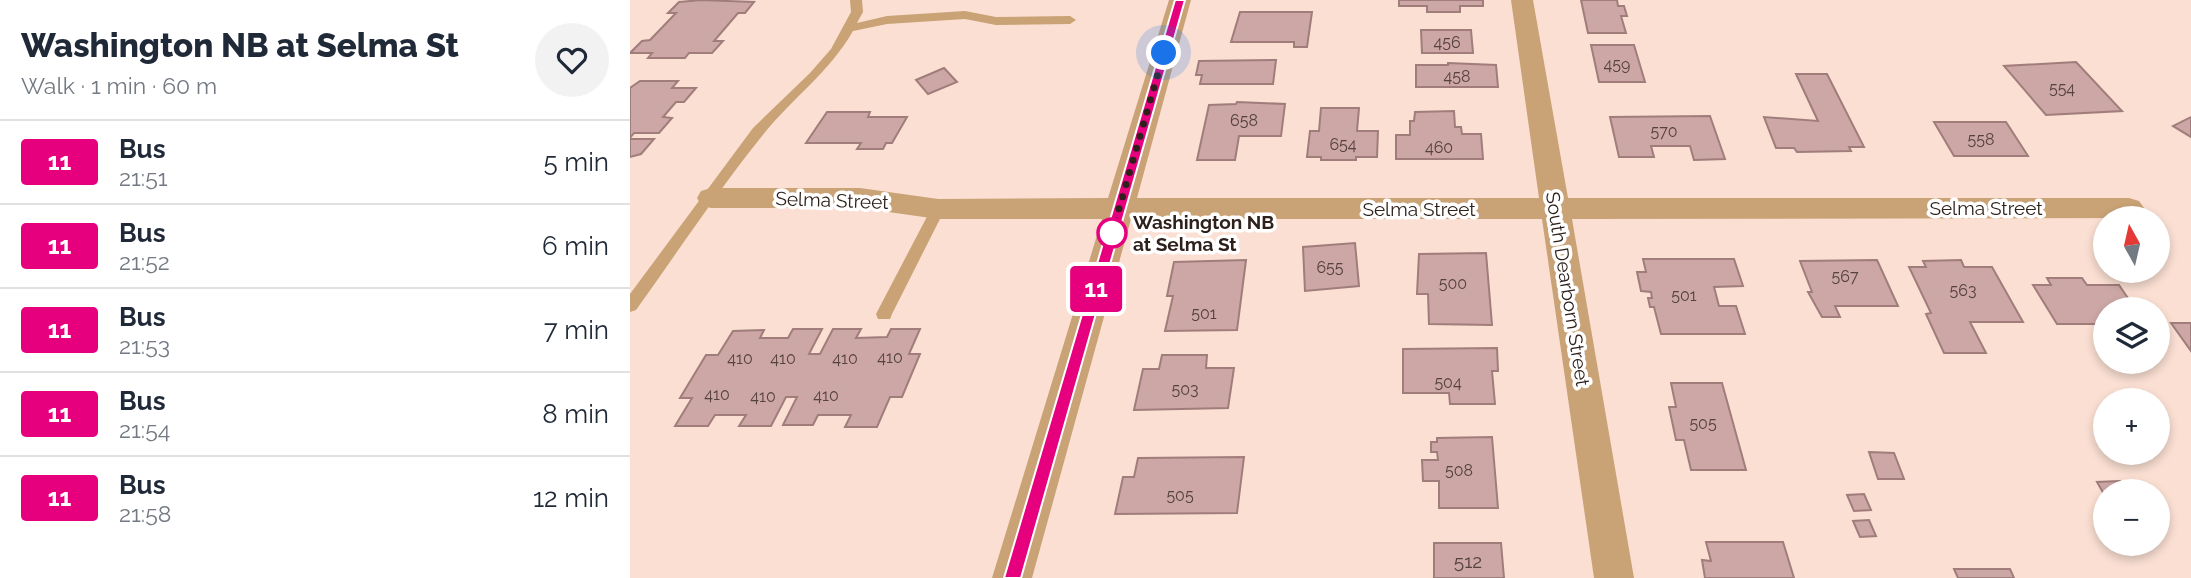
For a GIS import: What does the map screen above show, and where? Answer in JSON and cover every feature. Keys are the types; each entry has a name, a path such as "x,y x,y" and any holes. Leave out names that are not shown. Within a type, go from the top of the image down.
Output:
{"street":[{"path":"1013,578 1180,0"},
{"name":"South Dearborn Street","path":"1522,0 1614,578"},
{"name":"Selma Street","path":"710,198 860,198 938,209 2093,208"}],"lane":[{"path":"630,306 758,131 814,76 836,50 856,12 856,0"},
{"path":"848,28 887,20 965,15 996,21 1070,19"},
{"path":"884,314 938,209"}],"building":[{"path":"1399,0 1483,0 1483,6 1460,6 1460,12 1427,12 1427,6 1399,6"},
{"path":"1581,0 1617,0 1618,6 1624,6 1627,16 1621,16 1626,33 1588,33"},
{"path":"679,2 754,2 745,13 738,13 714,41 723,41 712,53 689,53 685,58 648,58 652,53 630,53 642,41 650,40 676,13 668,13"},
{"path":"1240,12 1312,12 1307,47 1294,47 1294,42 1231,42"},
{"path":"1421,30 1471,30 1473,53 1422,53"},
{"path":"1591,45 1634,45 1645,82 1599,82"},
{"path":"1276,60 1273,84 1200,84 1202,75 1196,75 1199,61"},
{"path":"2076,62 2122,111 2046,115 2004,66"},
{"path":"1416,65 1496,65 1498,87 1416,87"},
{"path":"944,68 957,82 928,94 916,80"},
{"path":"1796,74 1827,74 1864,147 1849,147 1851,151 1797,152 1794,148 1776,148 1764,117 1818,121"},
{"path":"640,81 678,81 672,88 696,88 684,102 676,102 663,117 672,118 659,133 634,133 630,138 630,88"},
{"path":"1237,102 1285,104 1281,136 1239,136 1235,160 1197,160 1209,105"},
{"path":"1321,108 1359,108 1357,131 1378,131 1377,157 1321,160 1321,157 1307,157 1310,131 1319,131"},
{"path":"1454,111 1455,127 1461,127 1462,134 1481,134 1483,159 1396,159 1396,135 1410,135 1410,121 1414,121 1415,112"},
{"path":"827,112 870,112 868,117 907,117 892,143 886,143 883,149 857,149 861,143 806,143"},
{"path":"1710,116 1725,159 1694,160 1690,146 1651,146 1654,157 1619,157 1610,117"},
{"path":"2191,117 2191,137 2173,126"},
{"path":"1934,122 2006,122 2028,156 1954,156"},
{"path":"630,139 654,139 641,154 630,157"},
{"path":"1355,243 1359,286 1305,291 1303,247"},
{"path":"1486,253 1492,325 1429,324 1428,294 1417,294 1419,254"},
{"path":"1643,259 1734,259 1743,286 1714,287 1719,306 1736,306 1745,334 1661,334 1654,307 1650,307 1648,298 1652,298 1651,292 1641,291 1637,272 1646,272"},
{"path":"1246,260 1237,330 1165,331 1173,296 1167,296 1174,262"},
{"path":"1877,260 1898,306 1835,306 1840,317 1822,317 1808,292 1812,292 1800,261"},
{"path":"1961,260 1964,267 1992,267 2023,322 1970,322 1986,353 1944,353 1926,314 1931,313 1909,267 1926,267 1923,261"},
{"path":"2047,278 2082,278 2087,285 2119,285 2127,297 2093,297 2093,324 2057,324 2033,285 2051,285"},
{"path":"2171,323 2191,323 2191,351"},
{"path":"793,329 822,329 809,354 820,354 833,329 861,329 856,338 887,337 891,329 920,329 909,354 920,354 902,397 890,397 877,427 845,427 851,415 818,415 813,425 783,425 797,397 786,397 771,426 739,426 746,415 715,415 708,426 675,426 692,398 680,398 706,355 718,355 733,331 764,330 760,338 788,338"},
{"path":"1497,348 1498,371 1492,371 1495,404 1450,404 1449,393 1403,393 1403,349"},
{"path":"1162,355 1207,355 1206,368 1234,368 1228,408 1134,410 1143,369 1159,369"},
{"path":"1671,383 1722,383 1746,470 1691,470 1684,440 1676,440 1669,407 1676,407"},
{"path":"1492,437 1498,508 1439,508 1439,481 1423,481 1422,460 1438,460 1437,452 1431,452 1431,442 1437,442 1437,438"},
{"path":"1869,452 1894,453 1904,479 1878,479"},
{"path":"1244,457 1237,513 1115,514 1123,477 1134,477 1138,458"},
{"path":"1864,494 1871,510 1854,511 1847,495"},
{"path":"1869,520 1876,536 1860,537 1853,521"},
{"path":"1706,542 1783,542 1794,578 1705,578 1702,560 1711,561"},
{"path":"1434,543 1501,543 1504,578 1434,578"},
{"path":"1954,569 2010,569 2014,578 1958,578"}],"bus line":[{"name":"11","path":"1012,578 1180,0"}],"place":[{"name":"Washington NB at Selma St","path":"1112,233"}],"route":[{"path":"1112,233 1164,53"}]}
